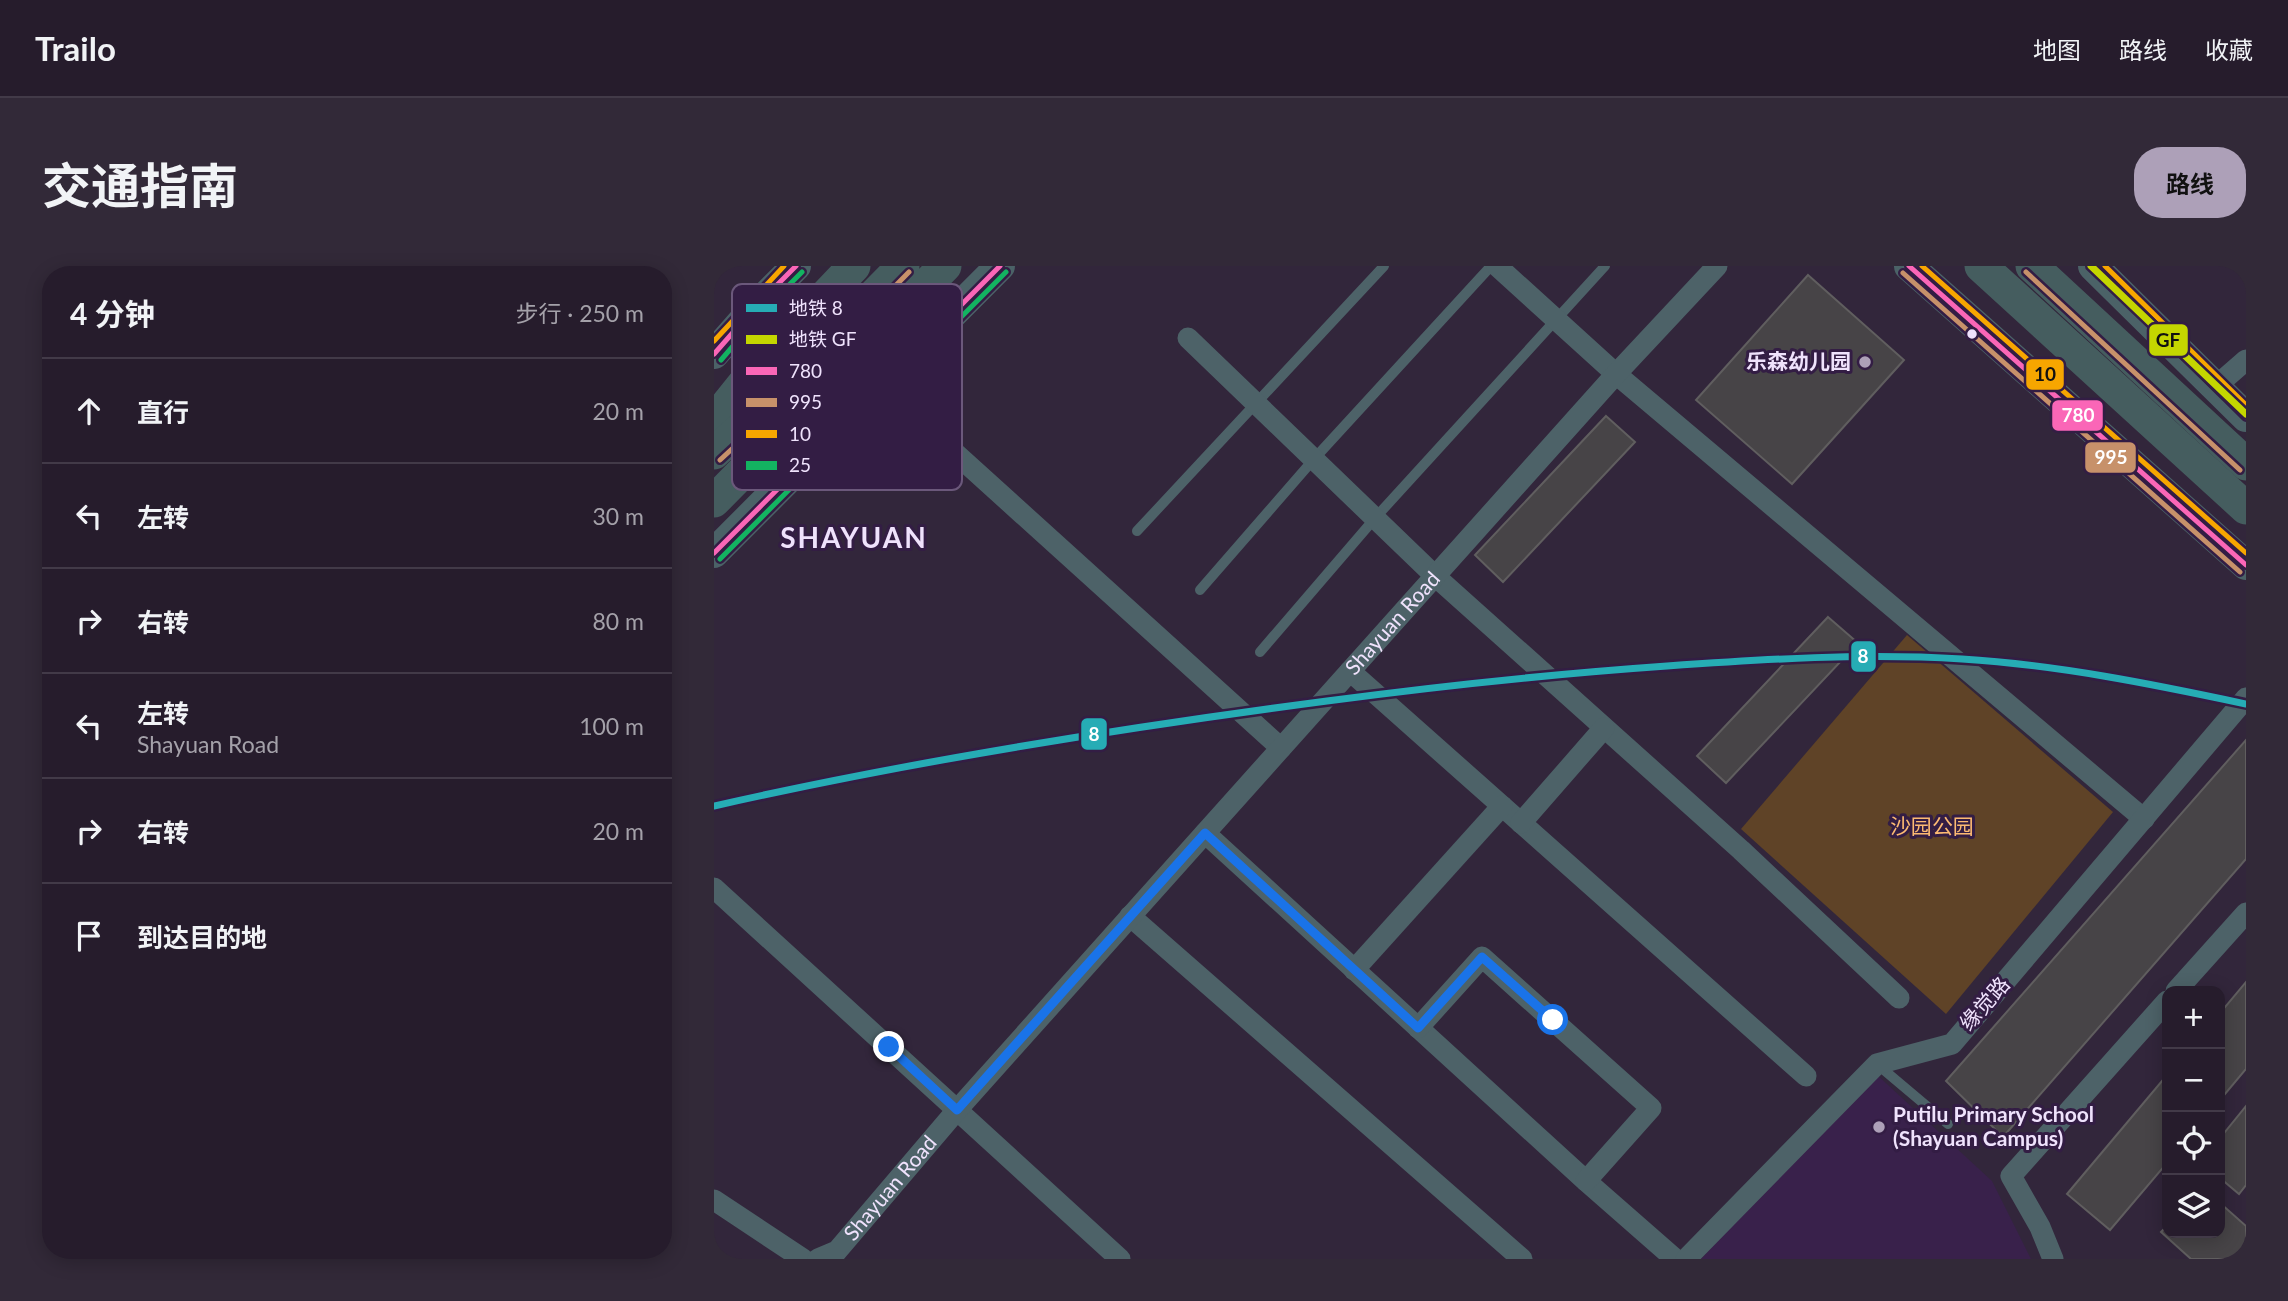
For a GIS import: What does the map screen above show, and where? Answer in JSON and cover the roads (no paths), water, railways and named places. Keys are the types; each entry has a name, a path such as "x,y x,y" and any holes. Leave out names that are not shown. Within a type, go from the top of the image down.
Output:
{"main road":[{"path":"778,284 796,266"},
{"path":"836,284 853,266"},
{"path":"891,284 903,266"},
{"path":"921,284 945,266"},
{"path":"962,304 1000,266"},
{"path":"1909,266 2246,565"},
{"path":"1981,266 2246,508"},
{"path":"2032,266 2246,464"},
{"path":"2094,266 2246,417"},
{"path":"714,354 732,334"},
{"path":"714,421 732,398"},
{"path":"714,453 732,437"},
{"path":"714,501 732,480"},
{"path":"714,553 777,490"}],"street":[{"path":"1497,266 1616,374 2144,819"},
{"name":"Shayuan Road","path":"818,1259 837,1251 957,1110 1130,916 1616,374 1717,266"},
{"path":"1188,338 1435,576 1899,998"},
{"path":"2215,387 2246,360"},
{"path":"962,459 1281,748"},
{"path":"1350,671 1805,1076"},
{"name":"缘觉路","path":"1877,1064 1952,1044 2246,698"},
{"path":"1521,823 1604,727"},
{"path":"1354,970 1502,806"},
{"path":"1205,833 1675,1259"},
{"path":"714,888 1120,1259"},
{"path":"2180,986 2246,913"},
{"path":"1130,916 1522,1259"},
{"path":"1418,1028 1482,957 1651,1108 1586,1181"},
{"path":"2053,1259 2040,1227 2011,1176 2162,1007"},
{"path":"1686,1259 1877,1064"},
{"path":"714,1200 803,1259"}],"lane":[{"path":"1137,531 1384,266"},
{"path":"1200,590 1314,459 1491,266"},
{"path":"1260,652 1376,517 1605,266"},
{"path":"1877,1064 1948,1124"}],"metro line":[{"name":"GF","path":"2091,266 2246,414"},
{"name":"8","path":"714,806 866,774 1173,722 1454,685 1704,663 1851,657 1962,659 2069,671 2246,704"}],"place":[{"name":"乐森幼儿园","path":"1865,362"},
{"name":"Putilu Primary School (Shayuan Campus)","path":"1879,1127"}],"district":[{"name":"SHAYUAN","path":"854,538"}],"park label":[{"name":"沙园公园","path":"1932,827"}]}
